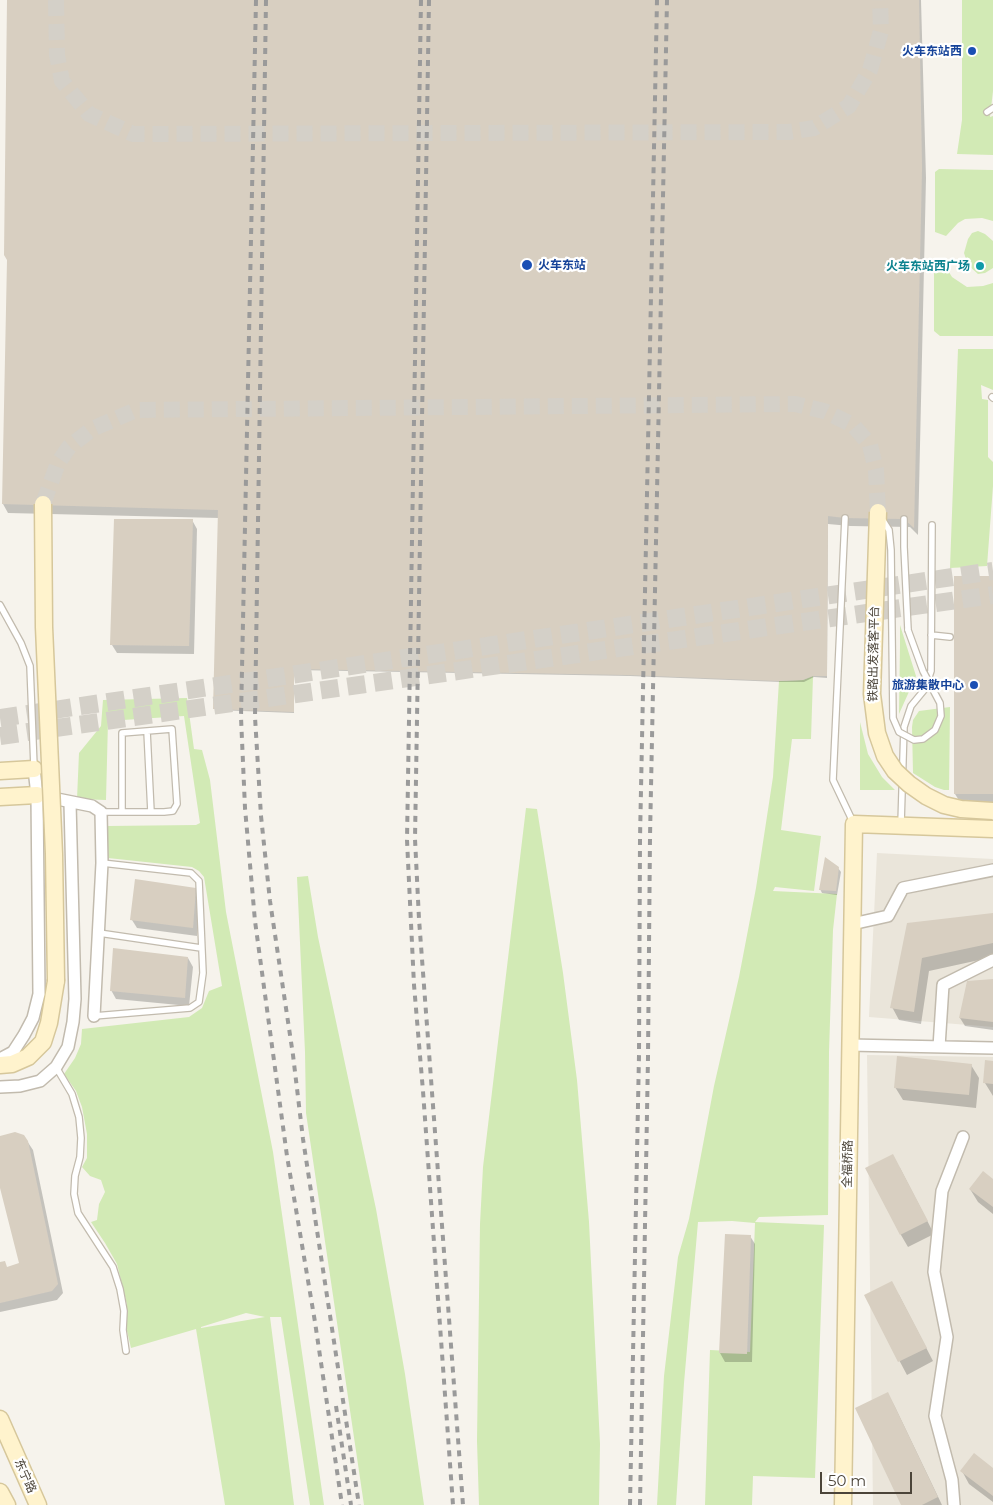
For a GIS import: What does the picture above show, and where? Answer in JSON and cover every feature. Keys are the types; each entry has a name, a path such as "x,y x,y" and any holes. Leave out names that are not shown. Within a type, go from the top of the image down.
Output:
{"main road":[{"path":"0,1065 12,1064 28,1057 43,1042 50,1023 56,981 54,854 44,627 44,504"},
{"name":"铁路出发落客平台","path":"878,512 872,694 877,733 885,756 895,770 909,784 926,796 952,807 993,811"},
{"path":"0,771 34,770"},
{"path":"0,797 36,795"},
{"path":"854,824 902,824 993,829"},
{"name":"全福桥路","path":"842,1505 854,824"},
{"name":"东宁路","path":"0,1420 38,1505"},
{"path":"0,1492 7,1505"}],"street":[{"path":"0,1059 13,1052 24,1034 33,1018 39,994 34,770"},
{"path":"36,795 92,806 101,812 102,863 94,1016"},
{"path":"0,1087 20,1086 40,1081 56,1067 68,1047 74,1022 75,999 70,803"},
{"path":"852,924 888,916 903,888 993,870"},
{"path":"938,1047 943,985 993,960"},
{"path":"849,1045 993,1048"},
{"path":"954,1505 952,1480 935,1416 947,1337 934,1272 942,1191 963,1137"}],"lane":[{"path":"987,112 993,108"},
{"path":"878,512 889,530 891,550 893,718 899,732 914,740 923,739 935,730 940,716 940,703 923,671 908,630 904,519"},
{"path":"845,518 833,780 854,824"},
{"path":"902,824 904,726 911,706 926,689 931,671 932,525"},
{"path":"0,605 21,642 30,666 34,770"},
{"path":"931,635 950,637"},
{"path":"101,812 122,812 151,812 173,811 177,804 172,729 122,733 122,812"},
{"path":"147,731 151,812"},
{"path":"94,1016 190,1008 199,1002 203,973 199,881 191,873 102,863"},
{"path":"98,933 201,948"},
{"path":"56,1067 72,1094 79,1117 80,1157 75,1176 74,1194 78,1213 113,1267 120,1289 124,1312 123,1330 126,1350"}],"shaded area":[{"path":"877,853 993,859 993,1027 869,1017"},
{"path":"867,1055 993,1057 993,1505 873,1505"}],"green space":[{"path":"962,0 993,0 993,91 990,117 993,116 993,155 957,154 962,120"},
{"path":"939,169 993,170 993,221 982,218 965,219 958,223 946,236 935,232 935,172"},
{"path":"978,231 993,241 993,268 985,273 978,274 968,265 964,253 968,239 972,233"},
{"path":"947,269 952,277 967,287 993,283 993,336 940,336 934,331 934,271"},
{"path":"958,349 993,349 993,390 981,385 982,399 988,400 988,457 993,462 993,486 987,566 950,568"},
{"path":"900,625 916,676 899,714 900,646"},
{"path":"813,676 811,739 792,739 781,830 821,836 814,891 775,887 773,891 837,894 833,930 829,1052 828,1215 759,1217 755,1222 824,1225 815,1478 753,1476 752,1505 705,1505 710,1350 750,1352 755,1223 732,1221 698,1222 676,1505 657,1505 664,1376 678,1257 689,1219 714,1086 739,977 756,888 773,777 779,681 803,680"},
{"path":"187,698 194,749 202,750 210,780 226,912 273,1152 324,1505 310,1505 281,1317 270,1317 294,1505 225,1505 196,1329 131,1348 127,1331 127,1305 117,1264 91,1222 97,1220 99,1204 105,1192 101,1180 90,1176 82,1167 87,1158 87,1134 82,1107 76,1091 64,1074 75,1058 81,1044 82,1029 189,1017 202,1008 209,991 222,986 204,877 199,871 192,867 108,858 108,826 196,825 200,823 184,716 108,721 106,800 77,799 79,753 101,726 103,700","holes":["246,1313 265,1317 201,1328"]},
{"path":"950,707 949,790 944,790 935,787 913,773 912,727 913,720 919,711"},
{"path":"860,722 868,754 882,777 895,790 860,790"},
{"path":"526,808 537,809 563,973 577,1080 589,1222 600,1444 599,1505 479,1505 477,1441 480,1224 483,1167"},
{"path":"308,876 318,937 376,1209 405,1374 424,1505 364,1505 306,1113 297,877"}],"building":[{"path":"7,0 919,0 922,168 914,528 904,519 828,516 827,676 779,681 628,675 294,669 294,712 213,709 218,510 2,504 7,260 4,255"},
{"path":"114,519 193,519 189,646 110,645"},
{"name":"旅游集散中心","path":"954,576 993,576 993,794 954,794"},
{"path":"825,857 839,867 836,891 819,890"},
{"path":"135,879 196,888 193,928 130,920"},
{"path":"993,913 993,943 922,958 914,1012 890,1008 907,923"},
{"path":"113,948 188,957 185,998 110,991"},
{"path":"993,979 993,1022 959,1018 967,981"},
{"path":"897,1056 972,1064 969,1095 894,1088"},
{"path":"985,1060 993,1061 993,1084 983,1083"},
{"path":"15,1132 24,1135 28,1141 58,1284 52,1291 0,1303 0,1262 5,1261 7,1267 19,1263 0,1188 0,1136"},
{"path":"893,1154 928,1221 900,1235 865,1168"},
{"path":"983,1171 993,1179 993,1207 969,1189"},
{"path":"725,1234 751,1235 747,1354 719,1353"},
{"path":"892,1281 927,1348 898,1362 864,1295"},
{"path":"888,1392 938,1497 922,1505 901,1505 855,1408"},
{"path":"974,1453 993,1468 993,1496 960,1471"}],"tunnel":[{"path":"56,0 57,55 62,81 89,114 133,134 789,132 814,128 849,106 870,70 881,31 880,0"},
{"path":"43,504 58,463 69,447 92,429 136,410 795,404 824,411 853,425 870,445 876,470 878,512"},
{"path":"0,718 993,571"},
{"path":"0,736 993,595"}],"railway":[{"path":"256,0 241,717 245,808 255,921 287,1156 315,1322 342,1505"},
{"path":"266,0 255,717 261,816 270,901 293,1055 303,1139 359,1505"},
{"path":"421,0 407,840 414,985 453,1505"},
{"path":"429,0 415,839 419,919 463,1505"},
{"path":"630,1505 639,1055 640,839 657,0"},
{"path":"640,1505 650,837 667,0"},
{"path":"336,1406 351,1505"}],"place":[{"name":"火车东站西","path":"972,51"},
{"name":"火车东站","path":"527,265"},
{"name":"火车东站西广场","path":"980,266"},
{"name":"旅游集散中心","path":"974,685"}]}
